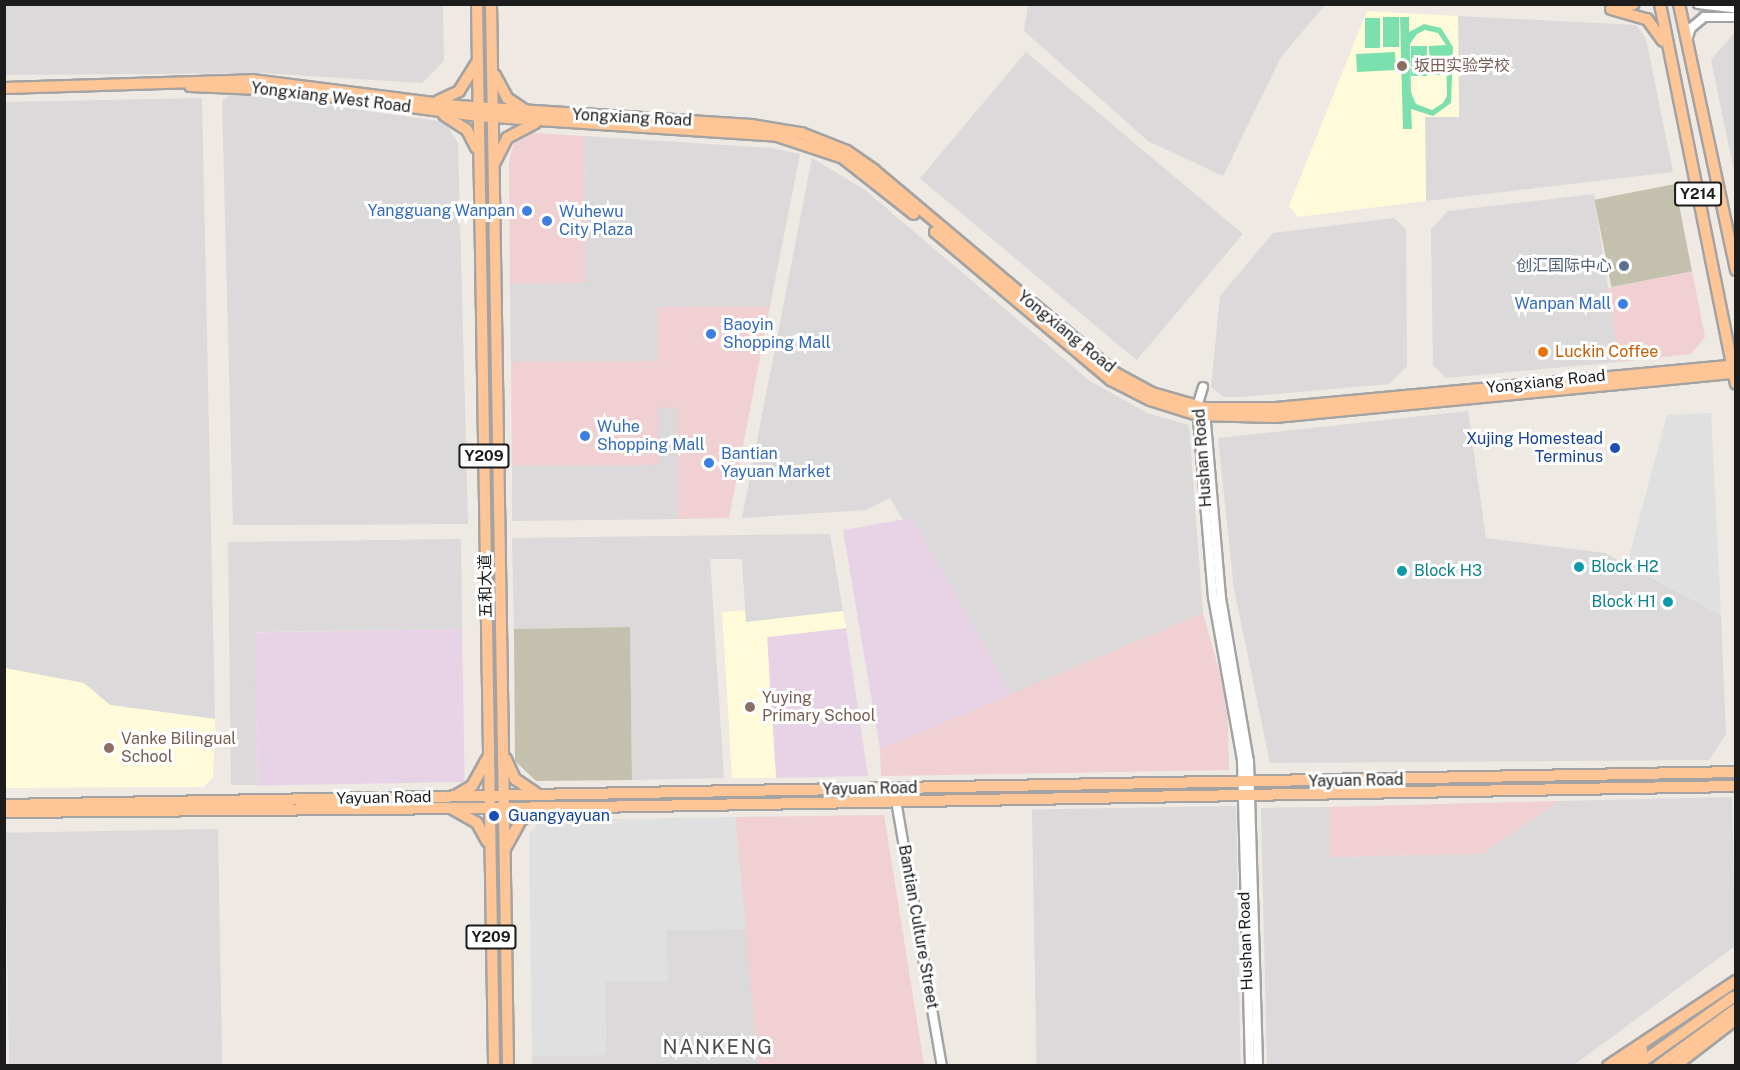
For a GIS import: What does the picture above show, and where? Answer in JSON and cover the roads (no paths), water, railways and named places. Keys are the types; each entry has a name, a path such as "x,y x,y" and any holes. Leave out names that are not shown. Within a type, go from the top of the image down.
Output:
{"main road":[{"name":"Y209","path":"477,4 478,112"},
{"name":"Y209","path":"491,4 492,113"},
{"path":"1634,4 1611,9 1637,14 1652,22 1670,57"},
{"name":"Y214","path":"1660,4 1734,372"},
{"name":"Y214","path":"1679,4 1736,270"},
{"path":"478,158 466,130 434,106 459,91 474,70 478,54 491,58 507,98 534,112"},
{"name":"Yongxiang West Road","path":"4,88 184,84 210,80 268,81 478,112"},
{"name":"Yongxiang Road","path":"478,112 546,121 757,134 828,150 869,176 1098,370 1150,400 1201,411 1267,409 1734,372"},
{"name":"五和大道","path":"478,112 494,1065"},
{"name":"Yongxiang Road","path":"492,113 534,112 769,127 832,144 874,170 1102,364 1152,393 1201,411"},
{"name":"五和大道","path":"492,113 508,1065"},
{"path":"478,173 493,172 507,138 527,125 546,121"},
{"path":"503,746 515,779 531,791 548,796"},
{"path":"448,796 472,786 486,764 489,747"},
{"name":"Yayuan Road","path":"4,812 543,808 896,800 1736,772"},
{"name":"Yayuan Road","path":"4,805 894,789 1736,786"},
{"path":"591,794 591,807"},
{"path":"445,808 460,812 477,824 490,852"},
{"path":"504,856 518,824 543,808"},
{"path":"1608,1065 1736,981"},
{"path":"1636,1065 1733,997"},
{"path":"1658,1065 1736,1009"},
{"path":"1674,1065 1736,1019"},
{"path":"1622,1065 1674,1022"}],"street":[{"path":"1698,4 1736,9"},
{"path":"1687,44 1691,28 1704,17 1736,17"},
{"name":"Hushan Road","path":"1201,411 1221,598 1243,707 1258,1065"},
{"name":"Hushan Road","path":"1246,788 1250,1065"},
{"name":"Bantian Culture Street","path":"894,789 942,1065"}],"place":[{"name":"坂田实验学校","path":"1402,66"},
{"name":"Yangguang Wanpan","path":"527,211"},
{"name":"Wuhewu City Plaza","path":"547,221"},
{"name":"创汇国际中心","path":"1624,266"},
{"name":"Wanpan Mall","path":"1623,304"},
{"name":"Baoyin Shopping Mall","path":"711,334"},
{"name":"Luckin Coffee","path":"1543,352"},
{"name":"Wuhe Shopping Mall","path":"585,436"},
{"name":"Xujing Homestead Terminus","path":"1615,448"},
{"name":"Bantian Yayuan Market","path":"709,463"},
{"name":"Block H2","path":"1579,567"},
{"name":"Block H3","path":"1402,571"},
{"name":"Block H1","path":"1668,602"},
{"name":"Yuying Primary School","path":"750,707"},
{"name":"Vanke Bilingual School","path":"109,748"},
{"name":"Guangyayuan","path":"494,816"}],"district":[{"name":"NANKENG","path":"718,1047"}]}
